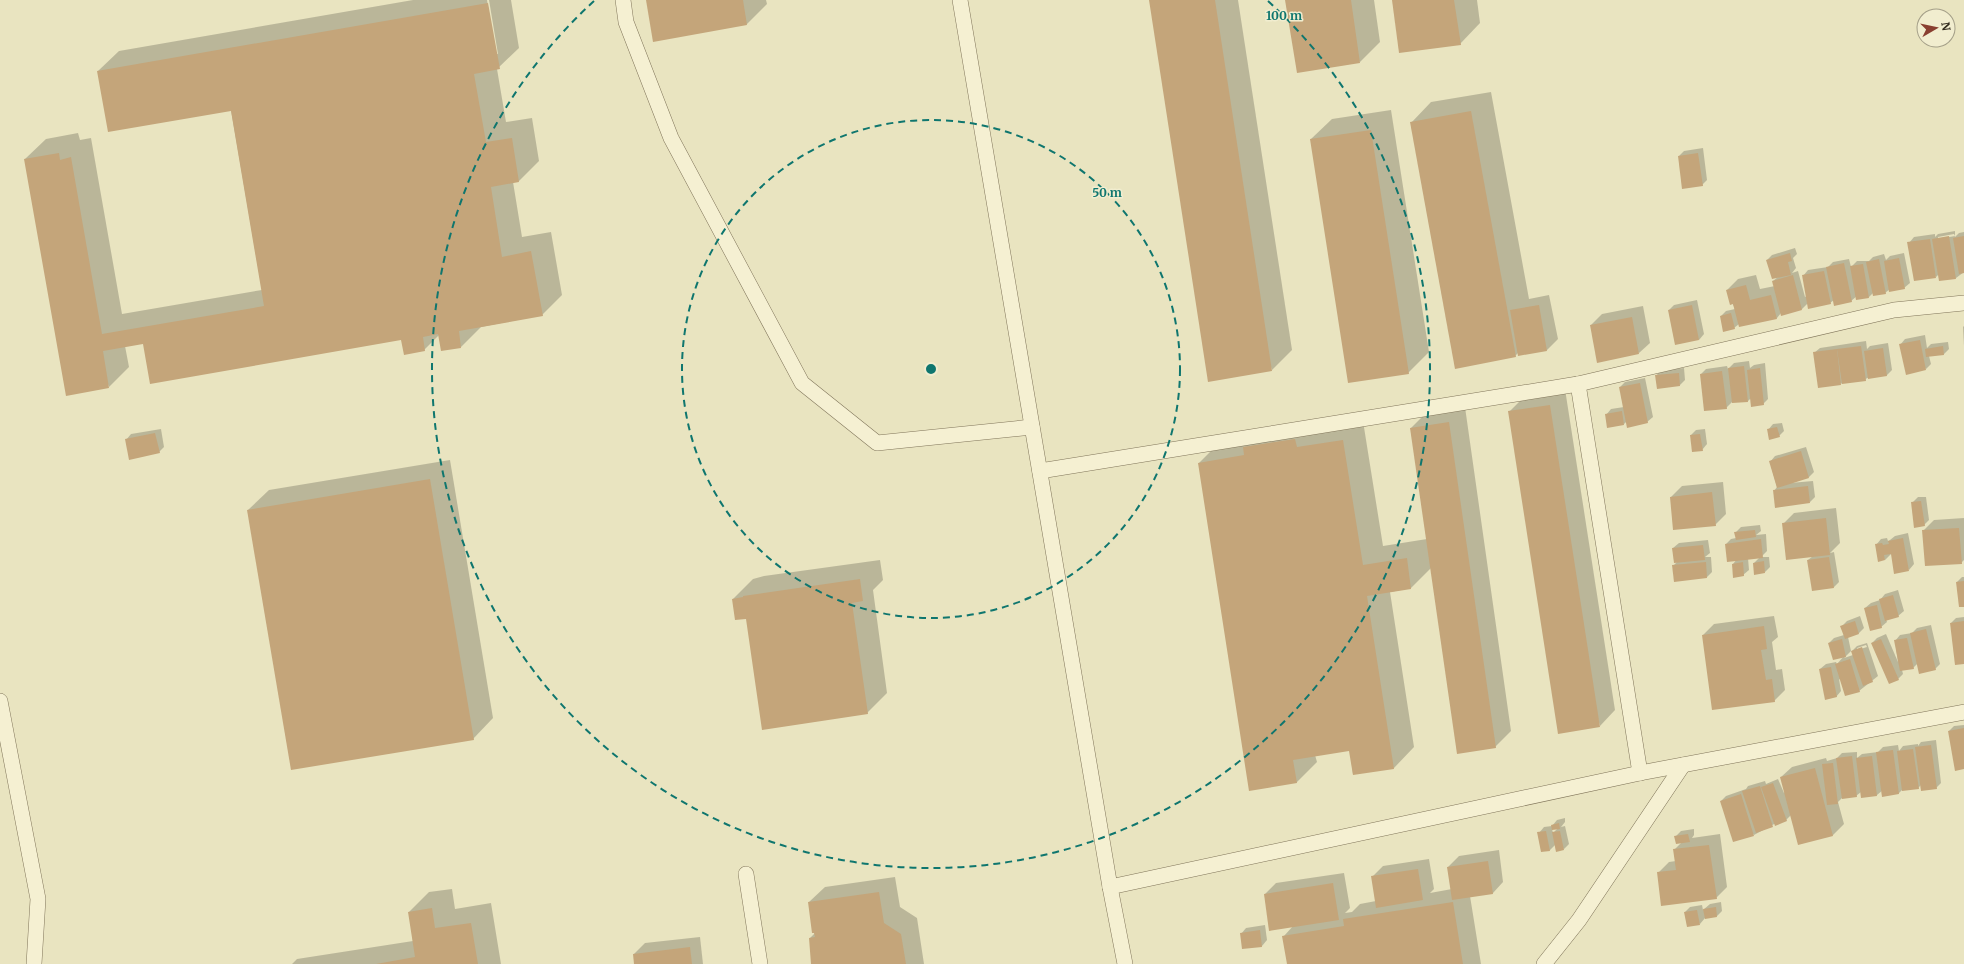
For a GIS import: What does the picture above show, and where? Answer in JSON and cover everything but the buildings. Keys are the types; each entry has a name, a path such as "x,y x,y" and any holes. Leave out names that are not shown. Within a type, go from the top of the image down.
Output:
{"lane":[{"path":"623,0 626,22 671,138 802,383 877,443 1032,427"},
{"path":"960,0 1110,887 1125,964"},
{"path":"1040,471 1578,384 1894,310 1964,303"},
{"path":"1578,384 1640,773"},
{"path":"0,701 38,899 34,964"},
{"path":"1110,887 1640,773 1964,712"},
{"path":"1544,964 1579,920 1683,765"},
{"path":"746,874 760,964"}]}
